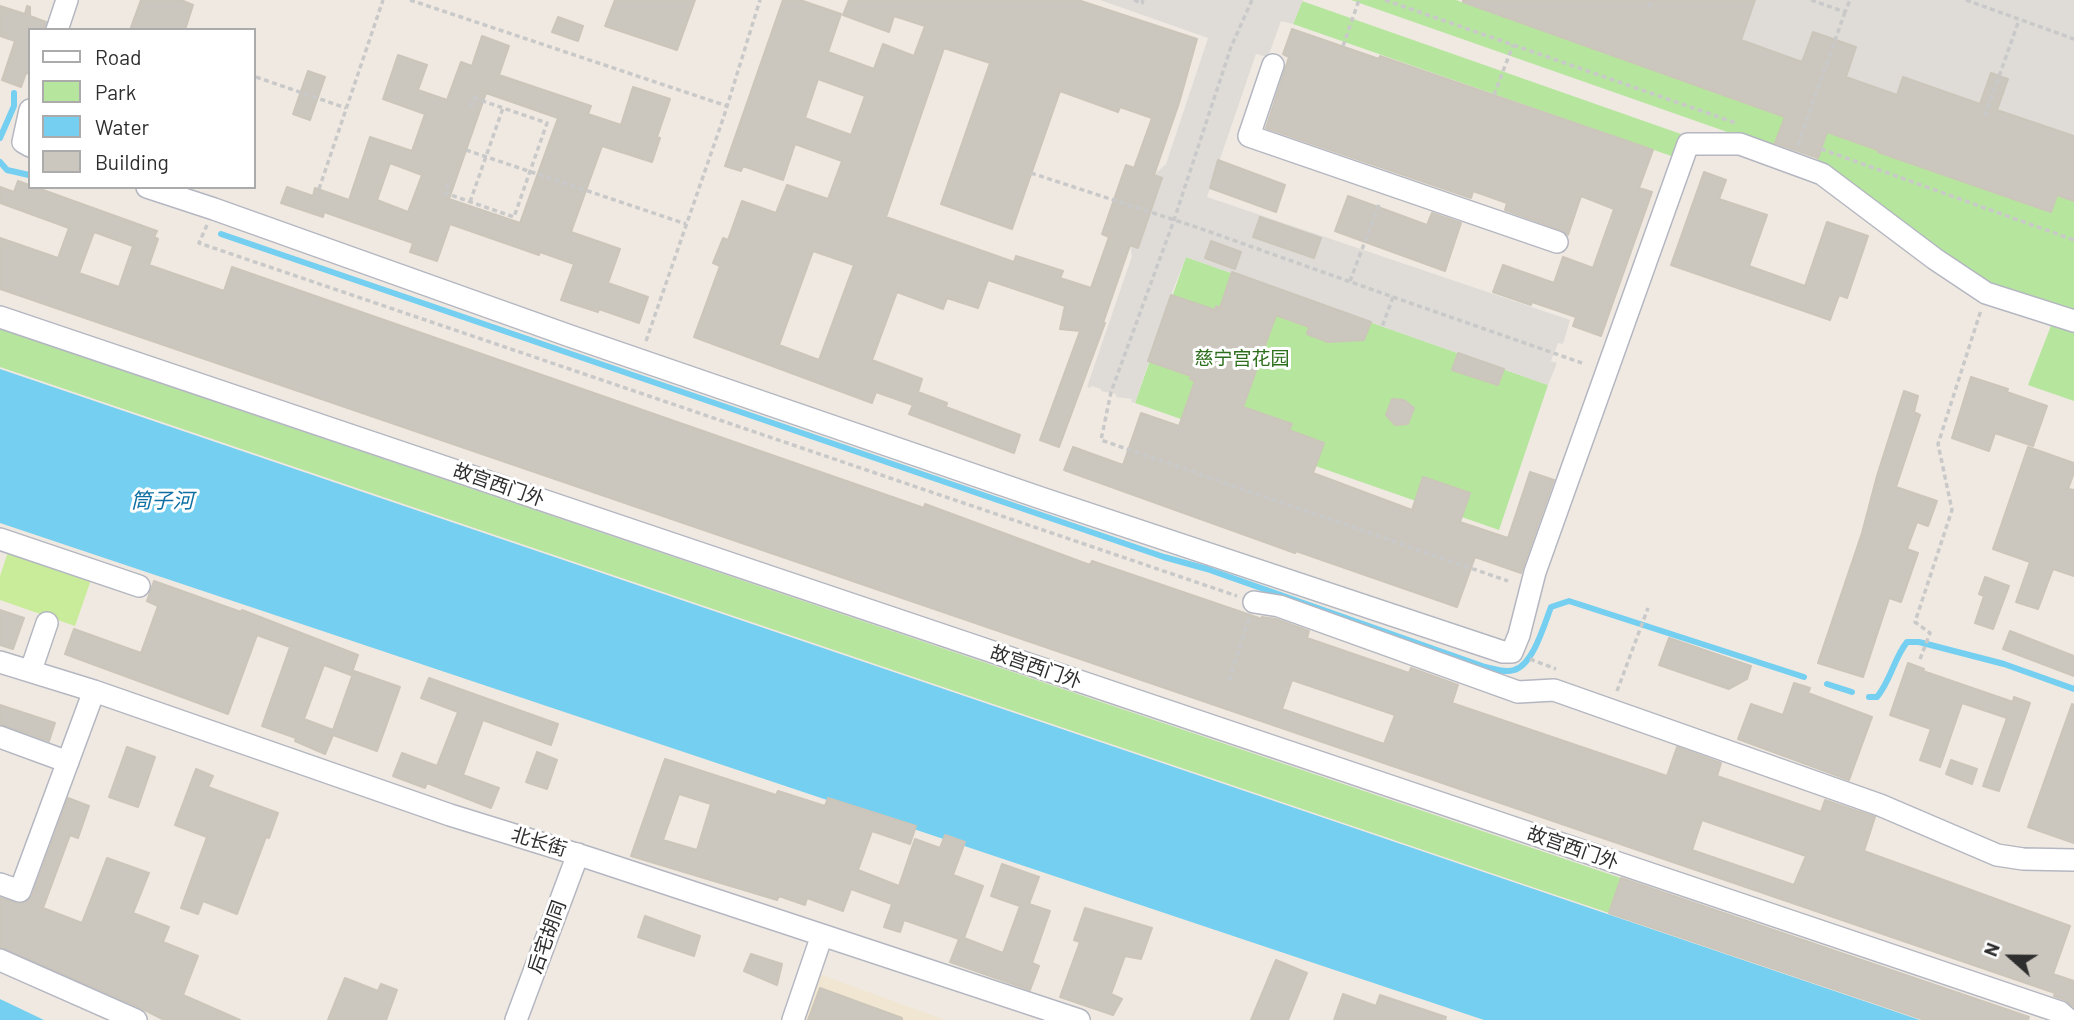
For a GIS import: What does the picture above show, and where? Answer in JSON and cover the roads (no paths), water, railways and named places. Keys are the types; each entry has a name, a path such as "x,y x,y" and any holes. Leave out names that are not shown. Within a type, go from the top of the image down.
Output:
{"street":[{"path":"58,28 67,0"},
{"path":"1273,65 1248,136 1557,242"},
{"path":"28,119 23,142 28,145"},
{"path":"154,189 641,360 1493,650 1512,652 1535,572 1688,144 1740,144 1822,174 1935,259 1986,293 2074,321"},
{"name":"故宫西门外","path":"0,317 2060,1012 2069,1020"},
{"path":"0,539 139,586"},
{"path":"1254,602 1279,606 1518,692 1554,690 1880,805 1997,855 2023,859 2074,860"},
{"path":"31,670 47,623"},
{"name":"北长街","path":"0,662 94,691 364,786 1079,1020"},
{"path":"0,884 20,891 94,691"},
{"path":"0,737 68,762"},
{"name":"后宅胡同","path":"516,1020 578,854"},
{"path":"793,1020 822,935"},
{"path":"0,960 136,1020"}],"water":[{"name":"筒子河","path":"0,369 1920,1020 1484,1020 0,523"},
{"path":"0,999 44,1020 0,1020"}],"waterway":[{"path":"0,138 14,106 14,93"},
{"path":"0,162 7,170 28,175"},
{"path":"221,234 1164,557 1207,569 1485,667 1507,671 1521,667 1532,653 1551,607 1569,601 1804,677"},
{"path":"1869,697 1877,697 1882,690 1907,642 1919,642 2004,664 2074,689"},
{"path":"1827,684 1852,692"}],"park label":[{"name":"慈宁宫花园","path":"1242,359"}]}
